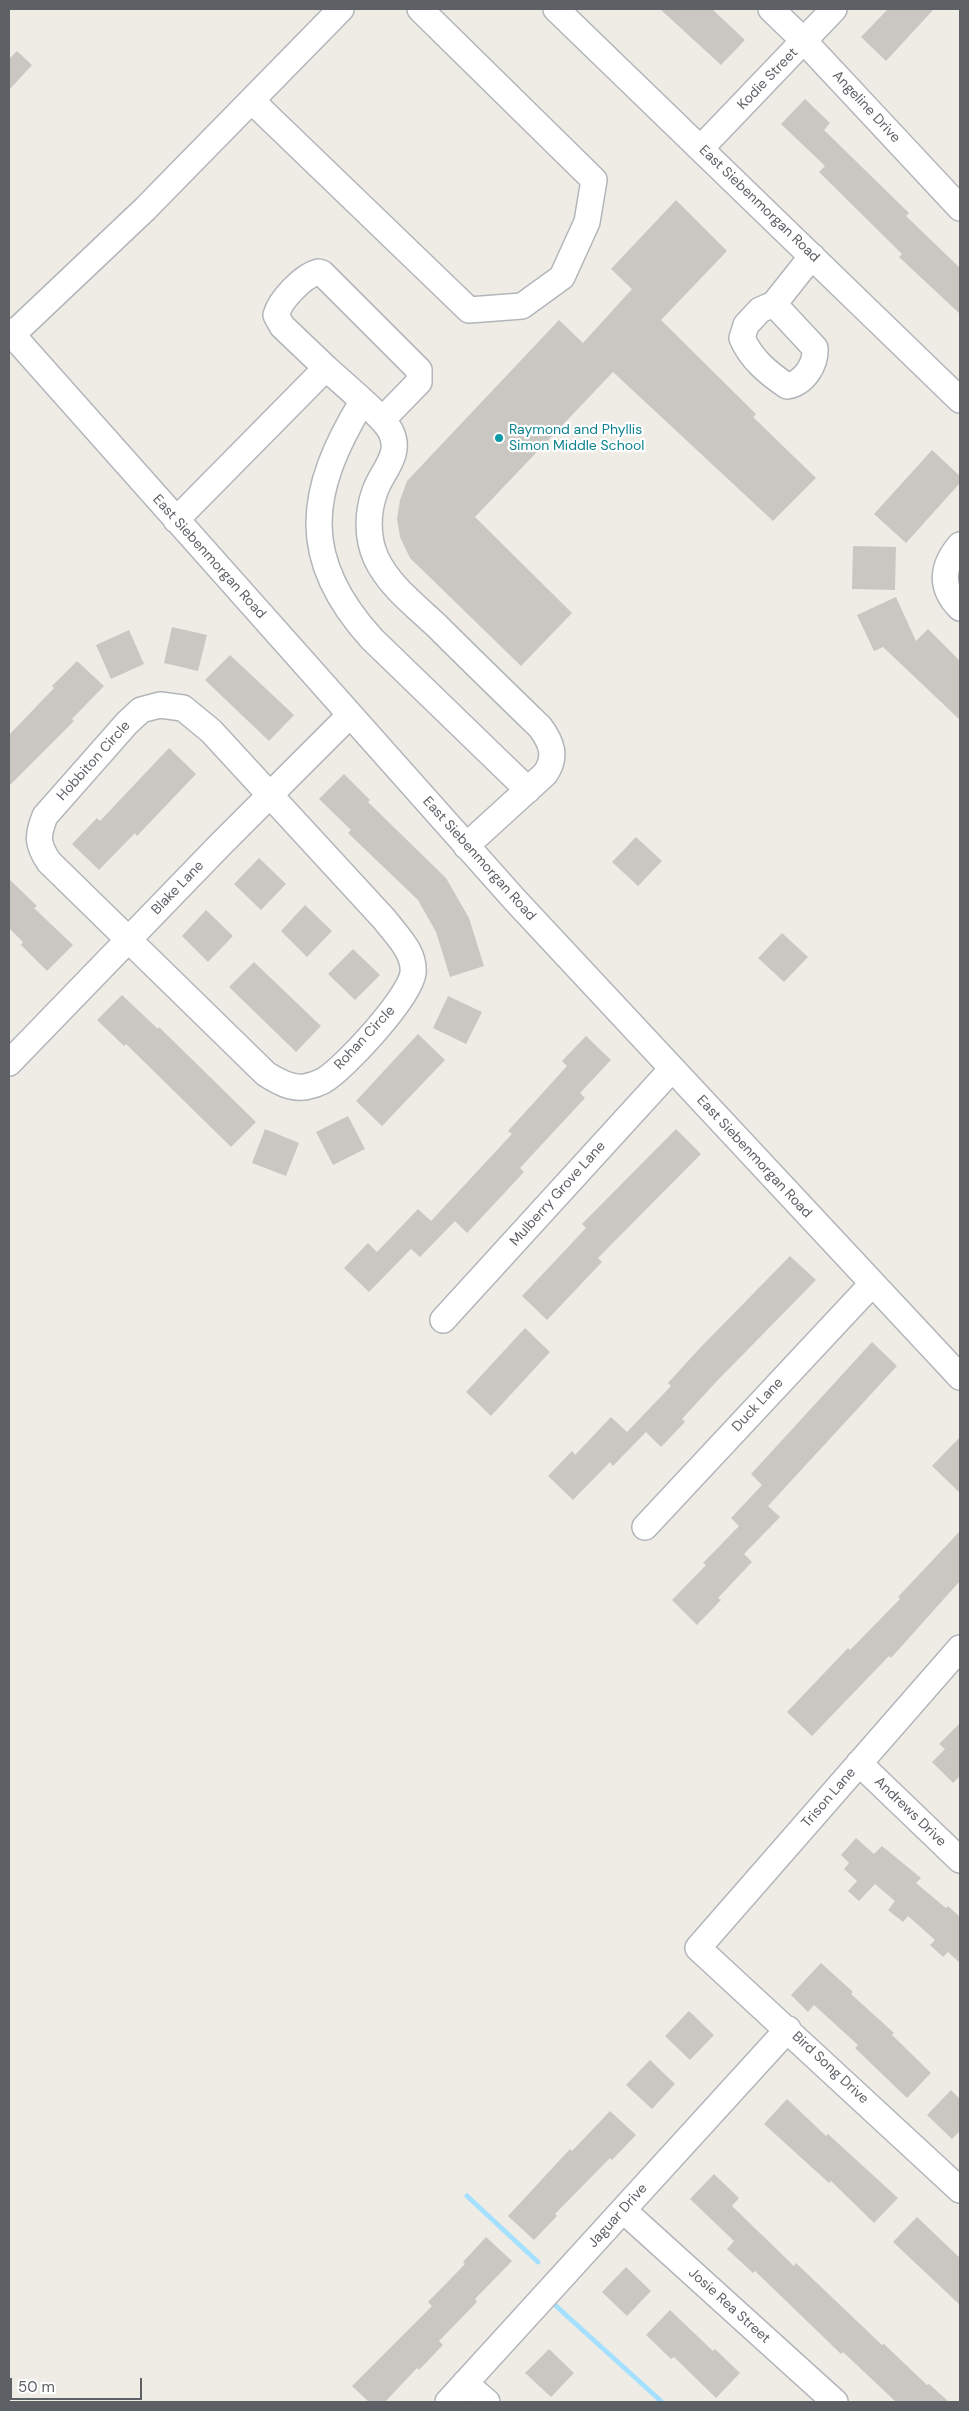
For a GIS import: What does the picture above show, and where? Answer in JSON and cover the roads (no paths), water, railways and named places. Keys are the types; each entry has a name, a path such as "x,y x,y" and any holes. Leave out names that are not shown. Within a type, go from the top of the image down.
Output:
{"street":[{"path":"10,333 145,210 341,9"},
{"path":"252,101 469,310 522,306 562,276 587,222 594,180 420,9"},
{"name":"East Siebenmorgan Road","path":"556,9 960,400"},
{"name":"Angeline Drive","path":"771,9 804,41 960,208"},
{"name":"Kodie Street","path":"701,148 834,9"},
{"path":"774,304 812,256"},
{"path":"382,420 419,382 419,370 322,273 318,272 306,278 278,308 276,315 282,326 382,420 391,431 394,452 392,461 375,490 370,512 370,536 377,559 397,588 546,735 553,751 550,767 528,790 466,846"},
{"name":"East Siebenmorgan Road","path":"10,333 466,846 960,1377"},
{"path":"176,520 326,368"},
{"path":"362,402 336,449 321,501 320,532 323,558 330,580 347,608 372,639 528,790"},
{"path":"960,545 947,563 946,576 952,597 960,608"},
{"name":"Hobbiton Circle","path":"128,940 49,862 40,849 39,831 45,816 127,723 141,710 160,705 183,708 211,731 270,795"},
{"name":"Blake Lane","path":"9,1064 128,940 350,715"},
{"name":"Rohan Circle","path":"128,940 266,1074 281,1083 303,1087 322,1081 340,1068 394,1009 406,991 413,972 410,952 385,920 270,795"},
{"name":"Mulberry Grove Lane","path":"443,1320 672,1069"},
{"name":"Duck Lane","path":"645,1527 872,1284"},
{"name":"Trison Lane","path":"698,1948 960,1648"},
{"name":"Andrews Drive","path":"859,1763 960,1860"},
{"name":"Bird Song Drive","path":"698,1948 788,2029 960,2190"},
{"name":"Jaguar Drive","path":"448,2402 788,2029"},
{"name":"Josie Rea Street","path":"623,2210 835,2402"},
{"path":"466,2383 487,2402"}],"waterway":[{"path":"467,2196 538,2262"},
{"path":"556,2306 662,2402"}],"place":[{"name":"Raymond and Phyllis Simon Middle School","path":"499,438"}]}
